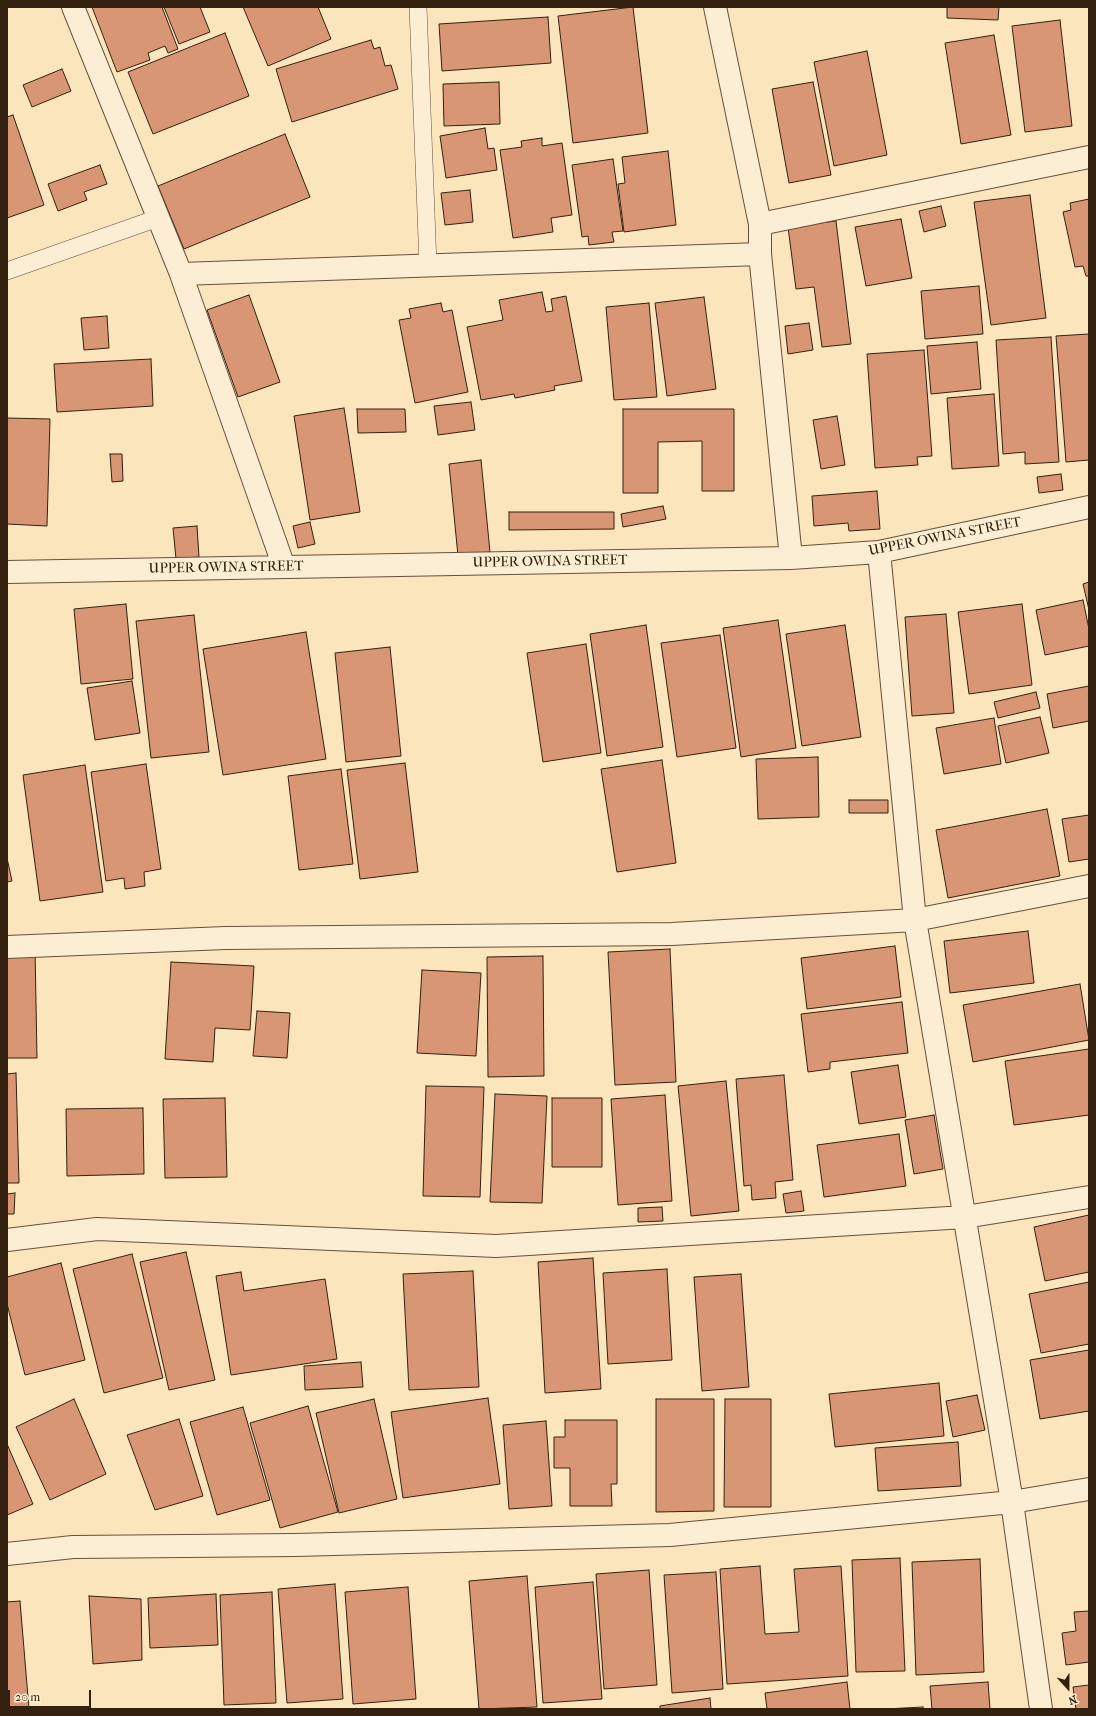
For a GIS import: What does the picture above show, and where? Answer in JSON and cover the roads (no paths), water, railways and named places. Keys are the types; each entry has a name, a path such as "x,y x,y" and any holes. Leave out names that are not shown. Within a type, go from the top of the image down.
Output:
{"street":[{"path":"72,7 181,274 284,567"},
{"path":"715,7 760,224 760,254 791,558"},
{"path":"760,224 1089,157"},
{"path":"181,274 760,254"},
{"name":"UPPER OWINA STREET","path":"7,572 791,558 879,552 1089,507"},
{"path":"879,552 915,920 1012,1502 1041,1709"},
{"path":"7,947 225,938 672,934 915,920 1089,886"},
{"path":"7,1240 97,1229 496,1246 965,1217 1089,1197"},
{"path":"7,1554 73,1547 296,1545 670,1535 1012,1502 1089,1489"}],"lane":[{"path":"418,7 428,266"},
{"path":"7,271 158,218"}]}
